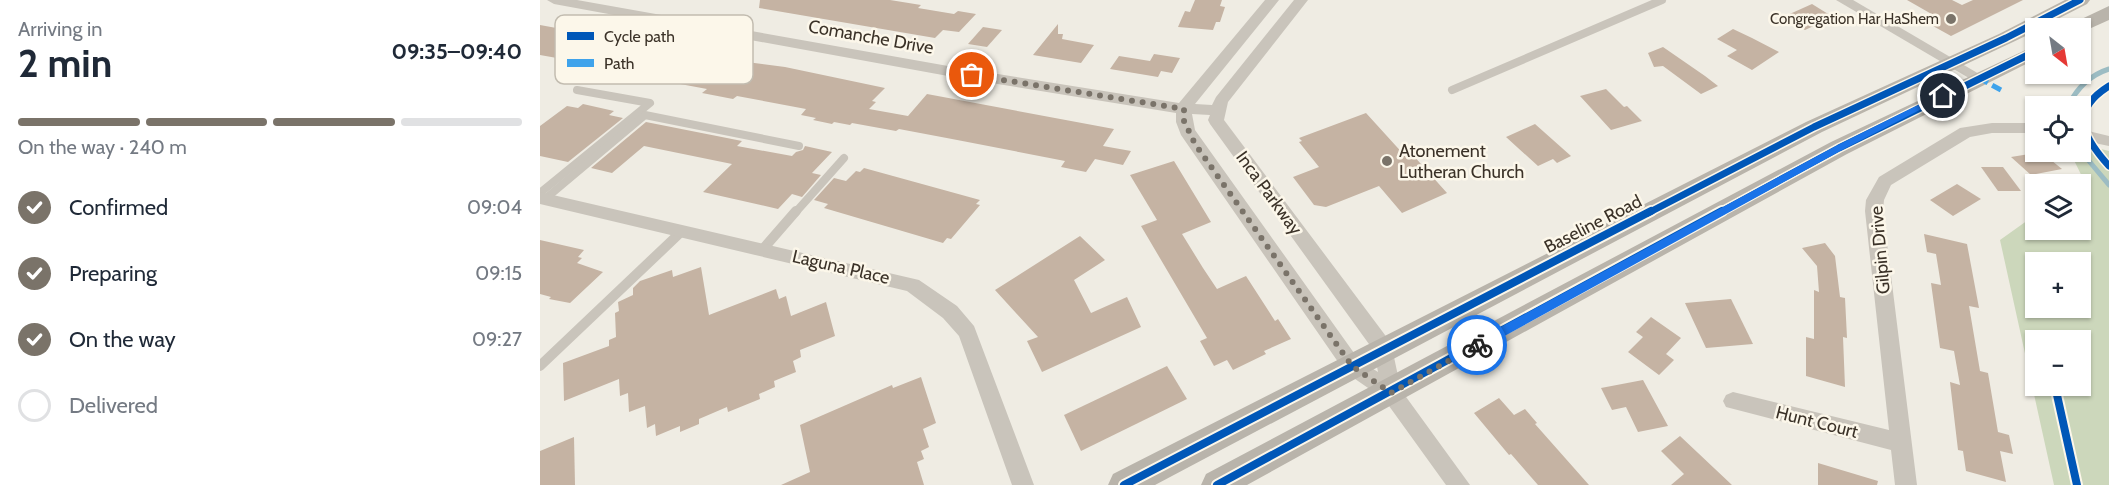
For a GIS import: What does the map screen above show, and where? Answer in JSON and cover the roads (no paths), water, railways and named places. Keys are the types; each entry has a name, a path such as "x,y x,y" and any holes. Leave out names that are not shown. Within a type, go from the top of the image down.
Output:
{"main road":[{"name":"Baseline Road","path":"1124,485 1814,127 2006,38 2080,0"},
{"path":"2091,21 2109,12"},
{"path":"1217,485 1391,393 1839,148 2025,56"}],"street":[{"name":"Comanche Drive","path":"554,0 637,15"},
{"path":"1184,109 1190,98 1272,0"},
{"path":"1217,110 1228,90 1301,0"},
{"path":"1843,0 1979,78"},
{"name":"Comanche Drive","path":"753,36 948,71 1184,109 1217,110"},
{"name":"Inca Parkway","path":"1184,109 1184,121 1195,144 1352,366 1391,393 1459,485"},
{"name":"Inca Parkway","path":"1217,110 1216,120 1384,349 1391,393"},
{"name":"Gilpin Drive","path":"1906,485 1874,211 1875,200 1885,181 1966,132 1992,128 2025,128"},
{"name":"Laguna Place","path":"542,197 912,285 950,312 967,332 1023,485"},
{"name":"Hunt Court","path":"1733,401 1901,443"}],"lane":[{"path":"1452,90 1662,0"},
{"path":"542,197 650,102 577,90"},
{"path":"542,197 645,115 799,146"},
{"path":"763,249 844,158"},
{"path":"540,366 682,231"}],"waterway":[{"path":"2074,96 2085,83 2109,69"},
{"path":"2090,162 2109,185"}],"place":[{"name":"Congregation Har HaShem","path":"1951,19"},
{"name":"Atonement Lutheran Church","path":"1387,161"}]}
